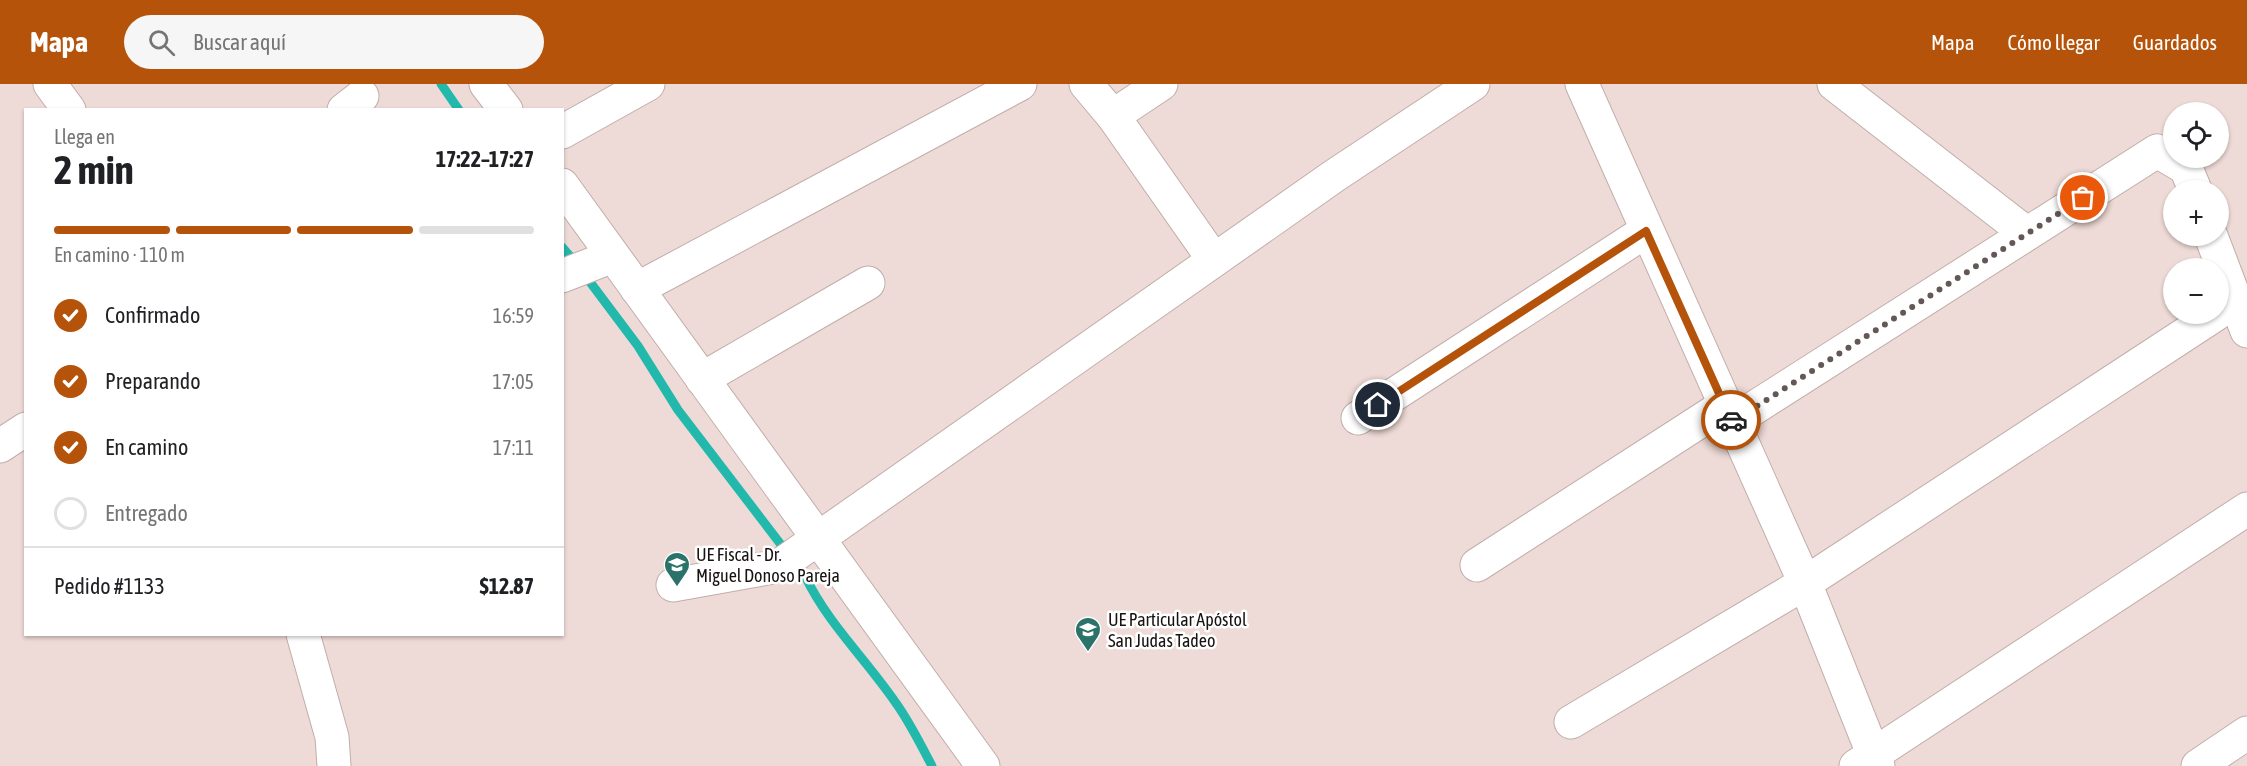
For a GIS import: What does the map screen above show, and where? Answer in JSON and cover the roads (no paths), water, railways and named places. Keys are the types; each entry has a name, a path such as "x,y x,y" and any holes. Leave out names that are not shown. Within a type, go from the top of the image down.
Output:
{"street":[{"path":"50,84 68,108"},
{"path":"486,84 504,108"},
{"path":"564,131 648,84"},
{"path":"636,289 1020,84"},
{"path":"1086,84 1113,116 1214,260"},
{"path":"1113,116 1161,84"},
{"path":"673,585 779,566 1334,176 1473,84"},
{"path":"1582,84 1805,583 1869,762 2247,509"},
{"path":"1834,84 2026,233"},
{"path":"1477,565 2026,233 2157,151 2186,168 2190,180"},
{"path":"564,188 983,766"},
{"path":"1358,418 1646,231"},
{"path":"564,275 613,256"},
{"path":"702,379 868,283"},
{"path":"1570,723 1805,583 2213,324"},
{"path":"0,446 24,430"},
{"path":"304,636 332,737 334,766"},
{"path":"2198,766 2247,733"}],"waterway":[{"path":"441,84 458,108"},
{"path":"564,249 576,263"},
{"path":"584,274 638,346 678,410 805,576 838,628 888,692 909,723 932,766"}],"place":[{"name":"UE Fiscal - Dr. Miguel Donoso Pareja","path":"677,588"},
{"name":"UE Particular Apóstol San Judas Tadeo","path":"1088,653"}]}
